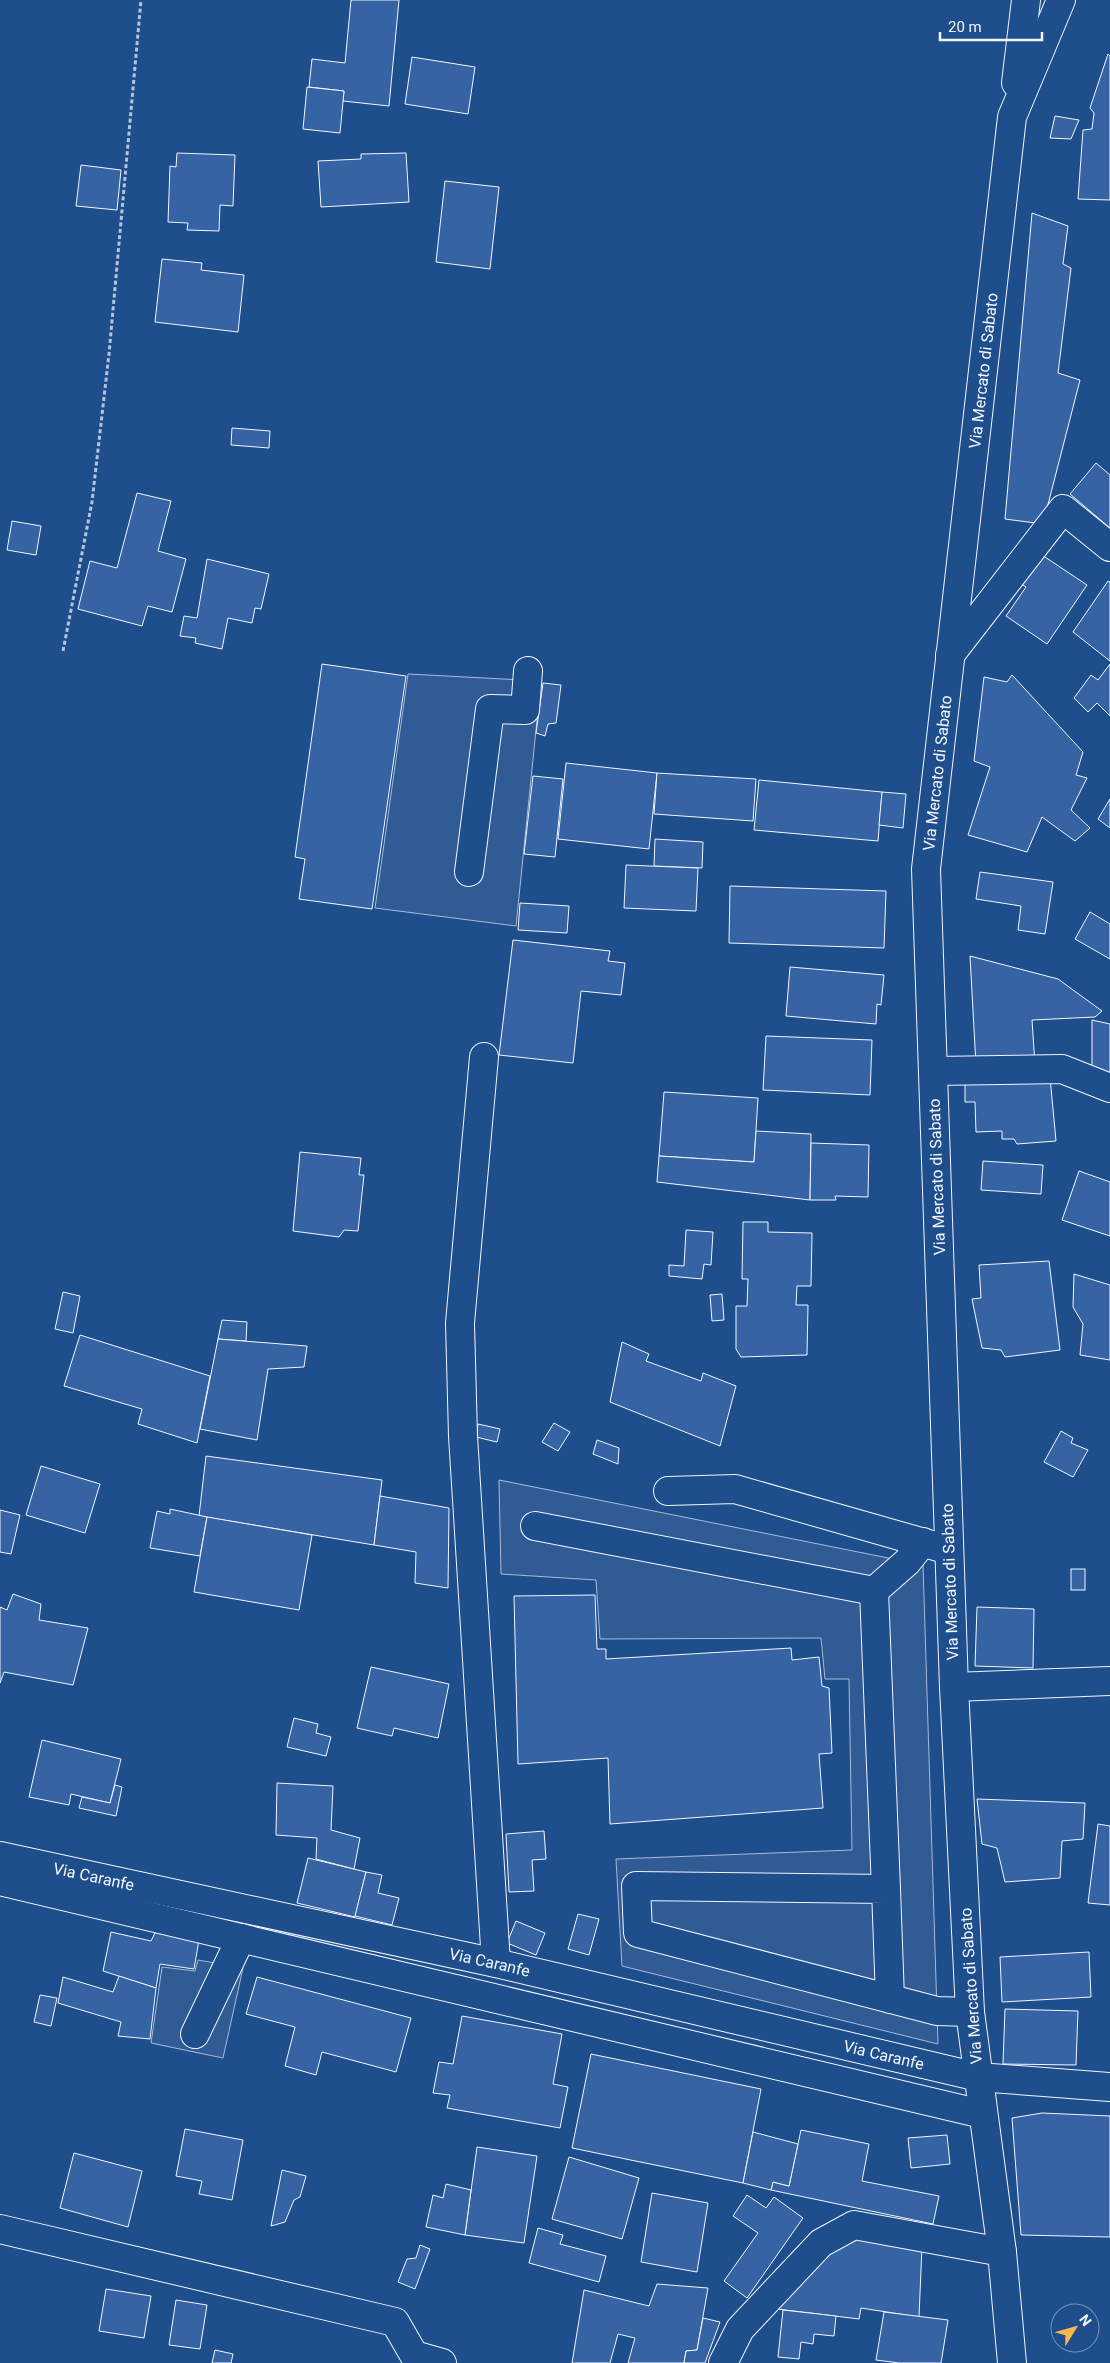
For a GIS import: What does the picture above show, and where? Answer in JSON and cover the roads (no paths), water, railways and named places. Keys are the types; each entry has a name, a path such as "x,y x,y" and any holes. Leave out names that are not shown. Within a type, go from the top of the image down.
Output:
{"street":[{"path":"1012,117 1026,0"},
{"name":"Via Mercato di Sabato","path":"1012,2363 1002,2252 982,2114 970,2012 954,1687 926,869 1012,117 1060,1"},
{"path":"950,655 1063,509 1110,547"},
{"path":"469,872 490,709 525,710 528,671"},
{"path":"484,1057 460,1323 463,1436 496,1963"},
{"path":"933,1071 1062,1070 1110,1088"},
{"path":"668,1491 735,1489 949,1550"},
{"path":"535,1526 874,1591"},
{"path":"874,1591 907,1562 923,1542"},
{"path":"874,1591 890,1999"},
{"path":"954,1687 1110,1681"},
{"name":"Via Caranfe","path":"0,1856 496,1963 978,2077 1110,2087"},
{"path":"0,1881 982,2114"},
{"path":"886,1889 636,1886 638,1933 937,2011 970,2012"},
{"path":"194,2034 241,1938"},
{"path":"723,2363 740,2329 821,2243 854,2225 1002,2252"},
{"path":"0,2229 395,2322 414,2359 442,2363"}]}
